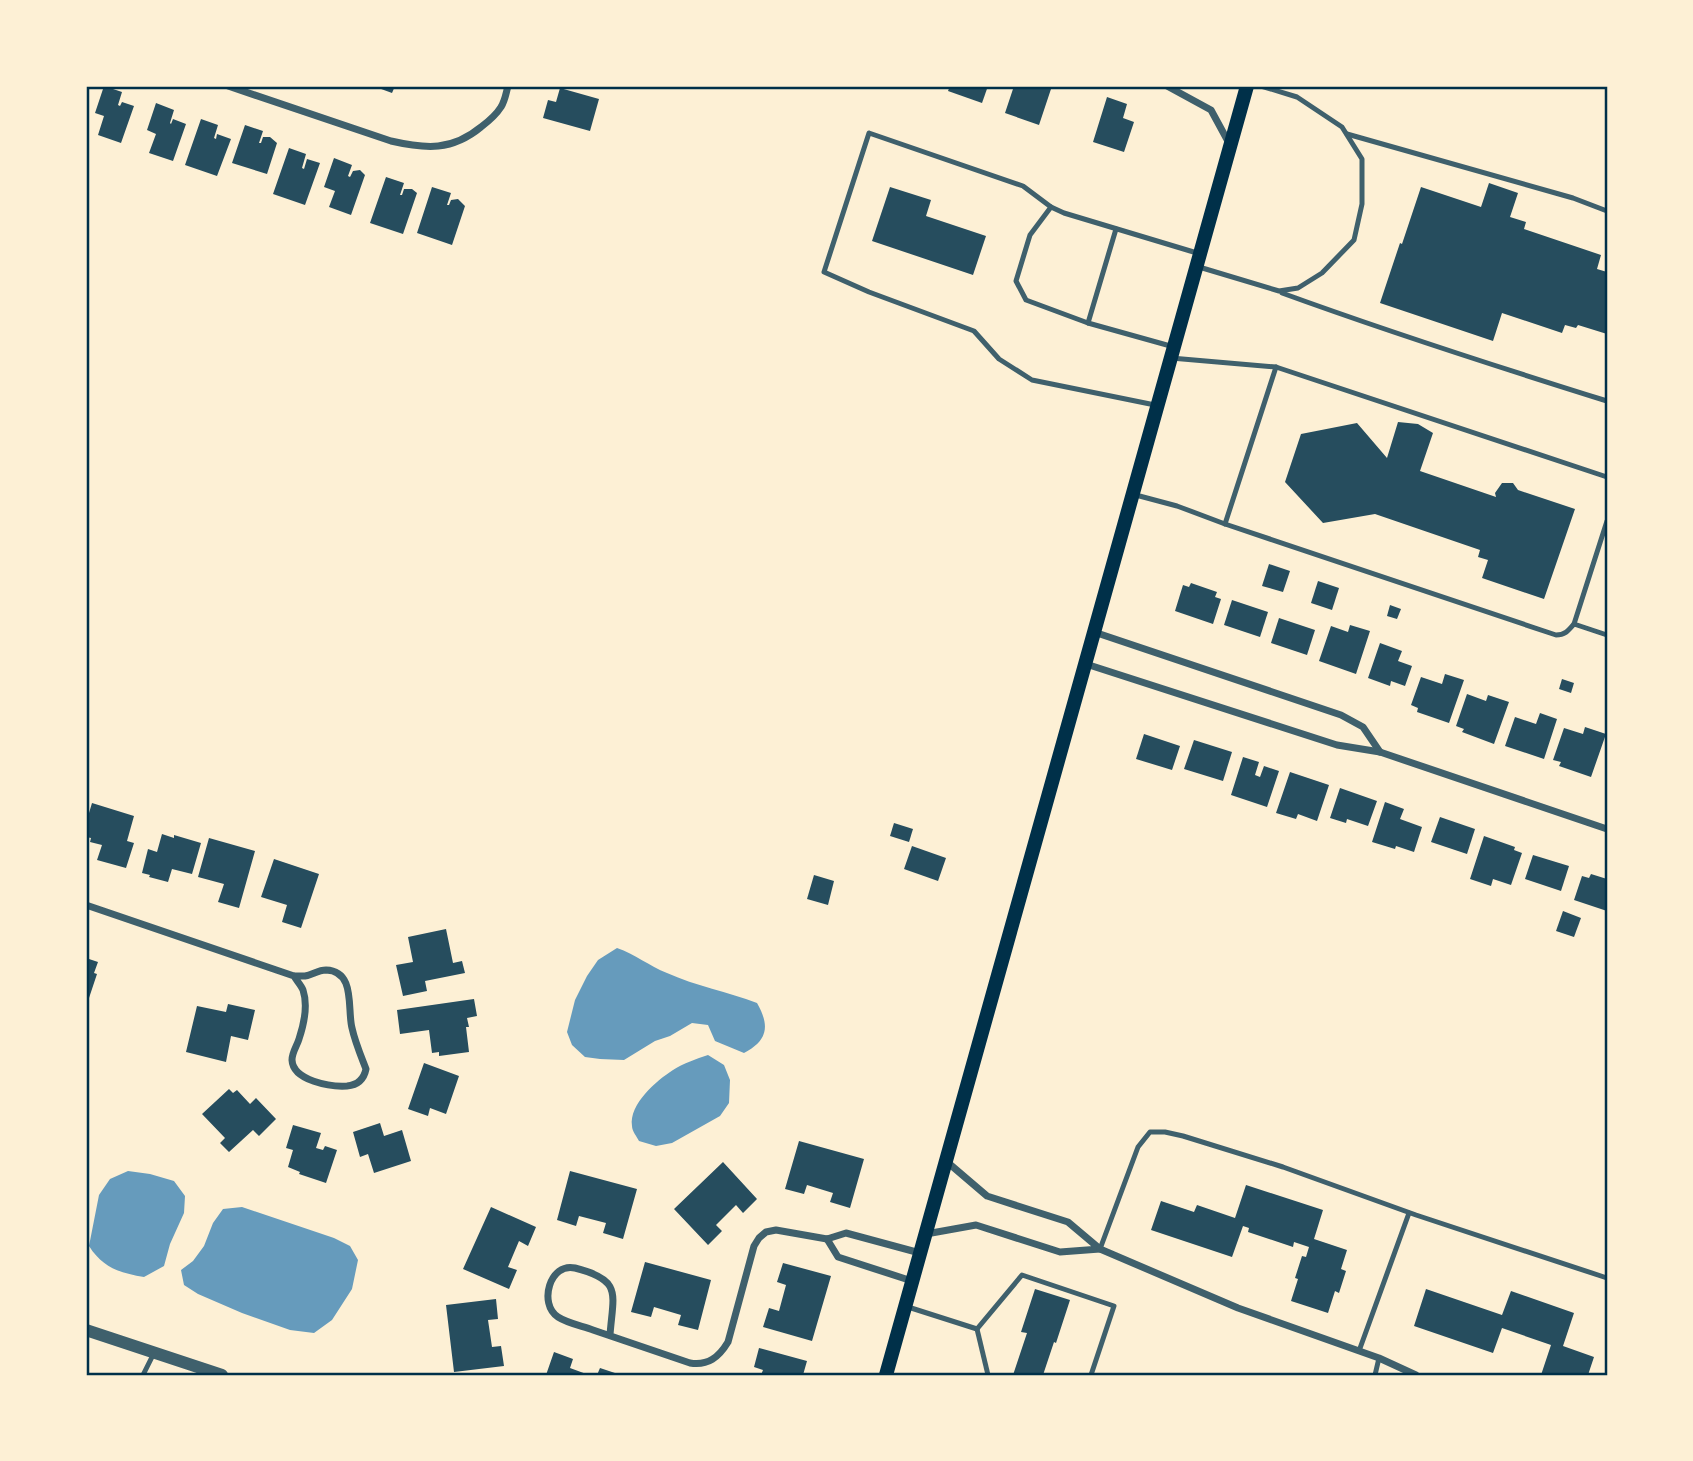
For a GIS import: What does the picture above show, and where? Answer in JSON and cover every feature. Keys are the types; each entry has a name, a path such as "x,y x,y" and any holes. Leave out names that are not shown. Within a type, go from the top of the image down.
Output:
{"main road":[{"path":"886,1375 1247,86"}],"street":[{"path":"228,86 391,141 429,147 458,142 473,134 502,106 508,86"},
{"path":"1167,86 1211,110 1231,146"},
{"path":"1094,632 1341,715 1363,727 1380,752"},
{"path":"1085,664 1337,745 1380,752 1607,829"},
{"path":"86,905 294,976 306,976 326,970 341,976 349,989 352,1032 366,1069 360,1081 355,1084 331,1086 315,1082 295,1068 292,1055 299,1042 305,1006 303,989 294,976"},
{"path":"946,1161 987,1196 1068,1222 1101,1249 1238,1308 1379,1358 1416,1375"},
{"path":"925,1234 976,1225 1060,1252 1101,1249"},
{"path":"610,1335 614,1297 607,1280 572,1267 565,1267 557,1272 553,1276 547,1302 558,1318 696,1364 713,1360 727,1342 754,1246 766,1232 776,1230 827,1239 846,1233 919,1254"},
{"path":"827,1239 838,1257 912,1281"},
{"path":"86,1330 222,1375"}],"lane":[{"path":"1261,86 1297,97 1342,127 1362,159 1362,204 1354,240 1322,273 1298,288 1279,291"},
{"path":"1157,405 1031,380 999,359 974,331 869,292 824,272 869,134 1023,186 1051,207 1064,213 1116,229 1361,322 1607,401"},
{"path":"1347,134 1573,198 1607,211"},
{"path":"1051,207 1030,235 1016,281 1026,300 1172,353 1276,367 1607,477"},
{"path":"1088,323 1116,229"},
{"path":"1225,524 1276,367"},
{"path":"1132,494 1177,506 1556,635 1568,632 1574,624 1607,521"},
{"path":"1574,624 1607,635"},
{"path":"1101,1249 1138,1147 1150,1132 1165,1132 1283,1167 1409,1213 1607,1278"},
{"path":"1359,1351 1409,1213"},
{"path":"977,1329 1022,1275 1114,1306 1091,1375"},
{"path":"905,1306 977,1329"},
{"path":"977,1329 988,1375"},
{"path":"143,1375 154,1353"},
{"path":"1375,1375 1379,1358"}],"water":[{"path":"617,948 678,978 757,1003 765,1026 762,1038 744,1053 715,1041 708,1025 692,1023 624,1060 585,1057 572,1045 567,1032 575,1000 598,960"},
{"path":"708,1055 724,1065 730,1080 729,1103 720,1116 672,1143 656,1146 639,1141 632,1128 632,1118 645,1094 673,1070"},
{"path":"128,1171 174,1181 185,1196 184,1213 170,1244 164,1266 144,1277 113,1268 100,1260 89,1246 99,1195 110,1179"},
{"path":"242,1207 334,1238 350,1246 358,1260 352,1289 332,1320 314,1333 290,1330 242,1313 184,1285 181,1270 193,1261 204,1246 213,1223 223,1209"}],"building":[{"path":"104,86 122,92 118,105 122,102 134,106 121,143 98,135 104,116 95,113"},
{"path":"373,86 395,86 392,93"},
{"path":"950,86 988,86 982,103 948,91"},
{"path":"1014,86 1052,86 1039,125 1005,113"},
{"path":"560,88 599,99 590,131 543,118 548,100 556,102"},
{"path":"1107,97 1127,104 1123,118 1134,122 1124,152 1093,142"},
{"path":"156,103 174,110 171,124 173,119 186,124 173,161 149,153 156,134 147,130"},
{"path":"201,119 218,125 214,138 216,139 217,134 231,139 217,176 185,165"},
{"path":"245,125 263,131 259,143 263,137 270,137 277,143 267,174 232,163"},
{"path":"289,148 306,154 302,168 304,169 307,159 320,163 305,205 273,194"},
{"path":"334,158 352,165 348,176 350,177 353,171 360,170 365,175 351,215 329,207 335,191 324,187"},
{"path":"386,177 404,183 400,195 404,189 412,189 417,193 403,234 370,223"},
{"path":"1489,183 1518,193 1510,217 1526,222 1524,229 1601,255 1597,269 1607,272 1607,334 1578,325 1576,328 1565,325 1562,333 1502,313 1493,341 1380,303 1421,187 1481,207"},
{"path":"432,187 451,193 447,205 451,200 458,199 465,206 452,245 417,233"},
{"path":"890,187 931,200 926,216 986,236 973,275 872,241"},
{"path":"1398,422 1418,424 1433,433 1420,471 1496,497 1495,493 1502,483 1513,483 1518,490 1575,509 1544,599 1482,578 1488,560 1478,557 1480,550 1375,514 1323,523 1285,482 1301,434 1357,423 1387,458"},
{"path":"1269,564 1290,571 1283,592 1262,586"},
{"path":"1318,581 1339,588 1332,610 1311,603"},
{"path":"1191,583 1217,592 1215,597 1221,599 1213,624 1175,611 1183,585 1189,587"},
{"path":"1232,600 1268,612 1260,637 1224,625"},
{"path":"1390,605 1401,609 1397,619 1387,616"},
{"path":"1279,618 1315,630 1307,655 1271,643"},
{"path":"1350,625 1370,631 1356,674 1319,661 1331,626 1348,632"},
{"path":"1380,643 1402,651 1398,661 1412,666 1405,686 1391,681 1390,686 1368,678"},
{"path":"1445,674 1464,680 1449,723 1417,712 1418,708 1411,705 1421,677 1442,684"},
{"path":"1562,679 1574,683 1571,693 1559,689"},
{"path":"1467,694 1486,701 1488,695 1509,702 1494,744 1462,732 1464,729 1456,726"},
{"path":"1540,713 1557,719 1544,759 1505,746 1515,717 1536,724"},
{"path":"1585,727 1606,734 1591,777 1559,766 1561,762 1553,760 1564,728 1583,734"},
{"path":"1144,734 1180,746 1172,770 1136,759"},
{"path":"1194,740 1232,752 1223,781 1184,769"},
{"path":"1243,757 1259,762 1255,775 1260,777 1264,766 1279,771 1267,807 1231,795"},
{"path":"1290,772 1329,785 1317,821 1298,814 1296,819 1276,813"},
{"path":"1340,788 1377,801 1368,826 1347,819 1346,823 1330,818"},
{"path":"1385,802 1404,809 1400,819 1422,827 1414,852 1372,842"},
{"path":"92,803 134,816 127,841 134,843 126,868 97,860 102,845 90,842 91,838 86,837 86,823"},
{"path":"1440,817 1475,829 1467,854 1431,842"},
{"path":"894,823 913,829 909,842 890,836"},
{"path":"162,834 201,843 192,874 172,869 168,882 142,873 148,849 157,852"},
{"path":"1484,836 1515,847 1514,850 1522,853 1511,885 1493,879 1491,886 1470,879"},
{"path":"209,838 255,851 239,908 218,902 224,884 198,877"},
{"path":"912,846 946,858 938,881 904,869"},
{"path":"1533,855 1569,866 1561,891 1525,879"},
{"path":"274,859 319,874 301,928 282,922 287,905 261,897"},
{"path":"1591,874 1607,879 1607,911 1574,900 1582,876 1589,878"},
{"path":"814,875 834,881 828,905 807,899"},
{"path":"1563,911 1581,918 1574,937 1556,931"},
{"path":"446,929 453,963 462,961 465,973 425,981 427,991 403,996 396,965 413,962 408,937"},
{"path":"86,958 98,962 88,1001 86,1000"},
{"path":"474,999 477,1016 467,1018 469,1027 466,1027 469,1052 439,1056 439,1052 432,1053 429,1030 400,1034 397,1010"},
{"path":"228,1004 255,1010 248,1040 231,1036 226,1062 186,1052 197,1006 226,1012"},
{"path":"424,1063 459,1076 446,1114 430,1108 428,1116 408,1109"},
{"path":"229,1089 233,1093 237,1090 250,1104 256,1098 276,1119 259,1136 253,1130 229,1152 220,1143 225,1138 202,1114"},
{"path":"380,1123 384,1136 402,1130 411,1161 374,1173 368,1154 360,1157 353,1132"},
{"path":"293,1125 321,1133 316,1148 323,1150 325,1146 337,1150 326,1183 299,1174 300,1172 288,1167 293,1150 286,1148"},
{"path":"799,1141 864,1159 850,1208 830,1202 833,1193 807,1185 804,1194 785,1189"},
{"path":"723,1162 757,1199 743,1213 736,1205 716,1225 722,1231 708,1245 674,1209"},
{"path":"570,1171 637,1189 623,1239 603,1233 606,1223 579,1216 576,1226 557,1220"},
{"path":"1246,1185 1323,1210 1314,1239 1347,1250 1341,1269 1346,1271 1339,1293 1335,1291 1328,1313 1291,1301 1302,1256 1306,1257 1309,1247 1294,1242 1293,1247 1248,1232 1249,1228 1243,1226 1232,1257 1151,1230 1161,1201 1194,1212 1197,1205 1235,1218"},
{"path":"491,1207 536,1227 528,1246 519,1241 508,1267 517,1270 509,1289 463,1269"},
{"path":"645,1262 711,1280 698,1330 678,1325 681,1315 654,1307 651,1317 631,1312"},
{"path":"783,1263 831,1276 812,1341 763,1327 769,1308 779,1311 786,1285 777,1282"},
{"path":"1035,1289 1070,1300 1043,1375 1013,1375 1027,1333 1021,1332"},
{"path":"1426,1289 1502,1315 1511,1291 1574,1313 1563,1346 1594,1357 1588,1375 1541,1375 1551,1345 1502,1328 1493,1353 1414,1326"},
{"path":"496,1299 498,1319 488,1320 492,1347 501,1346 504,1366 454,1372 446,1305"},
{"path":"759,1348 807,1361 803,1375 761,1375 763,1370 754,1367"},
{"path":"554,1352 573,1359 570,1368 589,1375 546,1375"},
{"path":"600,1368 621,1375 597,1375"}]}
